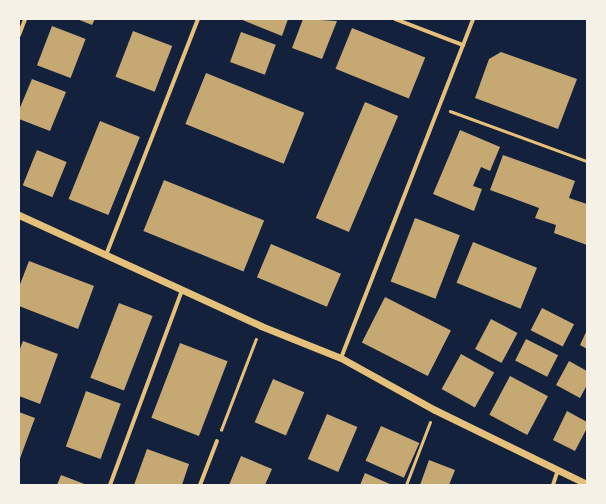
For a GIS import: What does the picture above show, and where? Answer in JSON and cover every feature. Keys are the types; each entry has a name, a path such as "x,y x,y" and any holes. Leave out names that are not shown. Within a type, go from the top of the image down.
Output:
{"street":[{"path":"19,35 25,19"},
{"path":"106,255 198,19"},
{"path":"394,19 463,44"},
{"path":"341,358 473,19"},
{"path":"19,215 261,326 341,358 434,410 587,484"},
{"path":"110,485 182,290"},
{"path":"200,485 217,441"},
{"path":"553,485 558,470"}],"path":[{"path":"439,107 587,161"},
{"path":"217,441 261,326"},
{"path":"406,485 434,410"}],"building":[{"path":"77,19 95,19 92,25"},
{"path":"240,19 288,19 282,36"},
{"path":"303,19 337,21 322,59 292,48"},
{"path":"52,26 86,39 71,78 37,65"},
{"path":"352,28 425,58 409,98 336,69"},
{"path":"133,31 172,46 155,92 115,77"},
{"path":"241,32 276,45 265,75 230,62"},
{"path":"501,52 577,79 558,129 475,98 489,59"},
{"path":"206,73 304,113 284,164 185,124"},
{"path":"32,79 66,92 50,131 19,119 19,110"},
{"path":"365,102 398,116 349,232 316,218"},
{"path":"100,121 140,137 108,215 69,199"},
{"path":"460,130 500,147 490,171 481,167 473,186 482,189 474,211 433,194"},
{"path":"37,150 67,162 52,197 23,185"},
{"path":"503,155 575,181 569,198 587,204 587,245 554,233 556,225 535,218 539,208 490,190"},
{"path":"164,180 264,220 244,271 143,231"},
{"path":"415,218 460,235 435,299 391,281"},
{"path":"473,242 537,268 520,309 457,283"},
{"path":"271,244 341,274 327,307 257,277"},
{"path":"29,261 94,286 78,329 19,306 19,287"},
{"path":"385,297 451,331 428,376 362,342"},
{"path":"119,303 153,316 124,391 90,378"},
{"path":"542,308 574,324 563,347 531,330"},
{"path":"491,319 517,333 502,363 475,349"},
{"path":"587,330 587,349 580,345"},
{"path":"526,339 558,355 547,377 515,360"},
{"path":"23,341 58,354 40,404 19,396 19,351"},
{"path":"180,343 228,361 199,436 151,418"},
{"path":"461,354 494,372 475,407 442,389"},
{"path":"569,361 587,371 587,385 580,398 556,385"},
{"path":"510,376 548,396 527,435 489,415"},
{"path":"273,379 304,392 286,436 255,422"},
{"path":"86,391 121,404 101,459 66,446"},
{"path":"567,411 587,422 587,428 575,451 553,440"},
{"path":"19,412 35,418 19,461"},
{"path":"327,414 357,427 338,472 308,459"},
{"path":"381,426 419,443 404,478 366,461"},
{"path":"147,449 189,464 182,485 134,485"},
{"path":"241,456 272,469 265,485 229,485"},
{"path":"429,460 455,470 449,485 420,485"},
{"path":"365,473 392,485 360,485"},
{"path":"61,475 87,485 57,485"}]}
